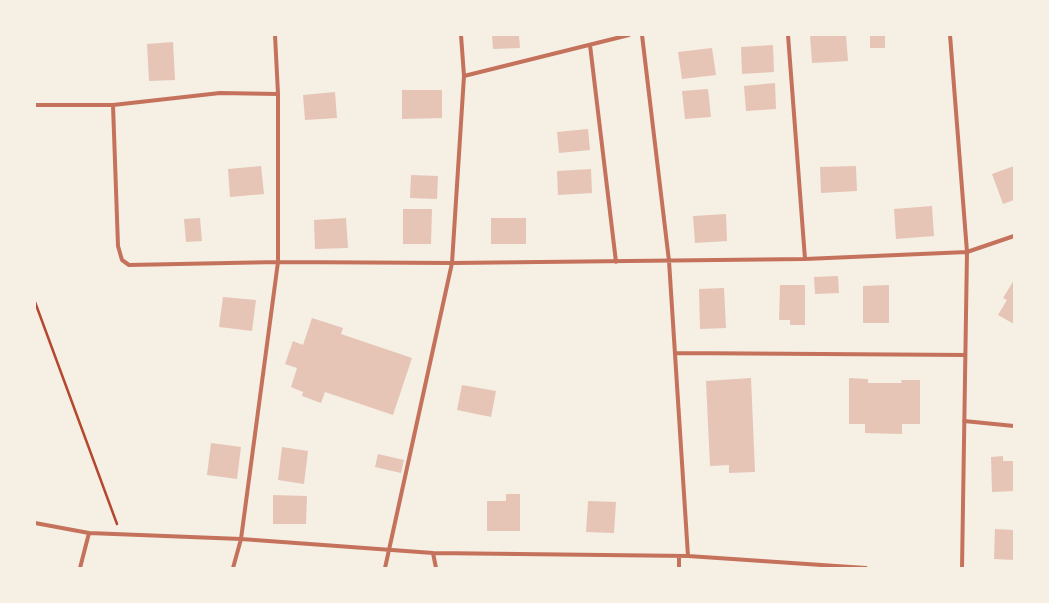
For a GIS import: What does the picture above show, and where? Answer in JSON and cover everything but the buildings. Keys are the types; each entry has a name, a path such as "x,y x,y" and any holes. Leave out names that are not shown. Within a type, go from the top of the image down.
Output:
{"street":[{"path":"233,568 241,539 278,262 278,94 275,35"},
{"path":"384,568 390,549 452,263 464,76 461,35"},
{"path":"464,76 628,35"},
{"path":"642,35 669,261 688,556"},
{"path":"788,35 805,259"},
{"path":"950,35 967,252 962,568"},
{"path":"590,45 616,262"},
{"path":"35,105 113,105 220,93 278,94"},
{"path":"113,105 118,246 122,260 129,265 278,262 452,263 805,259 967,252 1014,236"},
{"path":"676,353 965,356"},
{"path":"964,422 1014,426"},
{"path":"35,523 89,533 241,539 433,553 688,556 866,568"},
{"path":"80,568 89,533"},
{"path":"433,553 436,568"},
{"path":"679,556 679,568"}],"path":[{"path":"35,302 113,510 120,534"}]}
